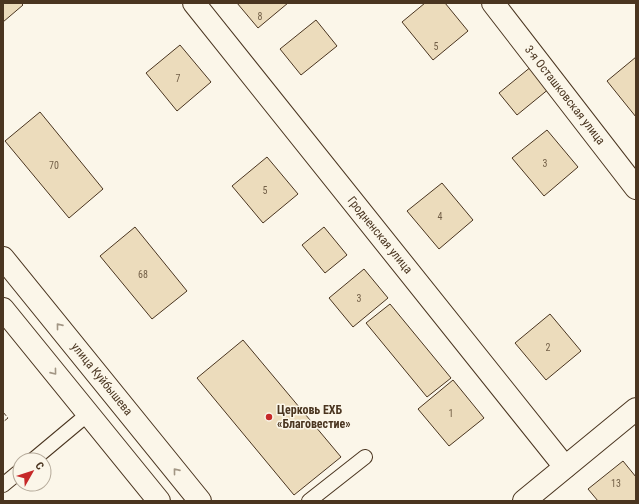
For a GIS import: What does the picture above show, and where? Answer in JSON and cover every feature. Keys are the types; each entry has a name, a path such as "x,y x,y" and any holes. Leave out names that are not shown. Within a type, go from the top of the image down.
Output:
{"street":[{"name":"Гродненская улица","path":"194,3 565,467"},
{"name":"3-я Осташковская улица","path":"493,3 636,188"},
{"name":"улица Куйбышева","path":"3,258 200,501"},
{"path":"3,309 159,501"},
{"path":"88,414 114,394"},
{"path":"524,501 636,409"}],"lane":[{"path":"43,452 88,414"},
{"path":"309,501 365,457"},
{"path":"3,485 12,478"}],"building":[{"path":"3,3 21,3 23,5 3,22"},
{"path":"237,3 288,3 258,28"},
{"path":"425,3 445,3 468,31 433,60 402,22"},
{"path":"316,20 337,46 301,75 280,49"},
{"path":"180,45 211,82 177,111 146,73"},
{"path":"636,57 636,117 607,81"},
{"path":"532,66 550,88 517,115 499,93"},
{"path":"40,112 103,189 69,218 5,141"},
{"path":"547,130 578,167 544,196 512,158"},
{"path":"267,157 298,194 263,223 232,186"},
{"path":"442,183 473,220 439,249 407,211"},
{"path":"135,227 187,291 152,319 100,256"},
{"path":"324,227 347,255 325,273 302,245"},
{"path":"364,269 388,298 353,327 329,298"},
{"path":"390,304 451,378 427,397 366,323"},
{"path":"550,314 581,351 546,380 515,343"},
{"name":"Церковь ЕХБ «Благовестие»","path":"243,340 341,457 294,495 197,378"},
{"path":"453,380 484,418 449,446 418,409"},
{"path":"623,461 636,477 636,501 598,501 588,489"}],"fence":[{"path":"3,412 8,418 3,422"}],"place":[{"name":"Церковь ЕХБ «Благовестие»","path":"269,417"}]}
